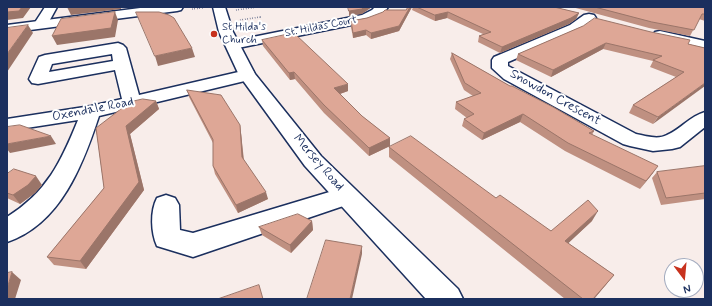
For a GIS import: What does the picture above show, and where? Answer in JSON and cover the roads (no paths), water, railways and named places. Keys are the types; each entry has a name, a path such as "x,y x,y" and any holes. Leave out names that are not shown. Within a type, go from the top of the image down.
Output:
{"street":[{"path":"41,24 51,7"},
{"path":"7,29 177,7"},
{"name":"Mersey Road","path":"219,7 226,32 248,75 313,161 438,296"},
{"name":"St. Hildas Court","path":"233,45 366,18 386,9"},
{"name":"Snowdon Crescent","path":"589,18 574,28 500,60 500,68 510,75 630,139 653,144 672,142 705,118"},
{"path":"648,33 705,45"},
{"path":"122,64 132,103"},
{"name":"Oxendale Road","path":"7,125 91,112 248,75"},
{"path":"7,231 31,215 49,198 62,179 91,112"},
{"path":"166,205 167,238 193,245 346,196"}],"place":[{"name":"St Hilda's Church","path":"214,34"}]}
